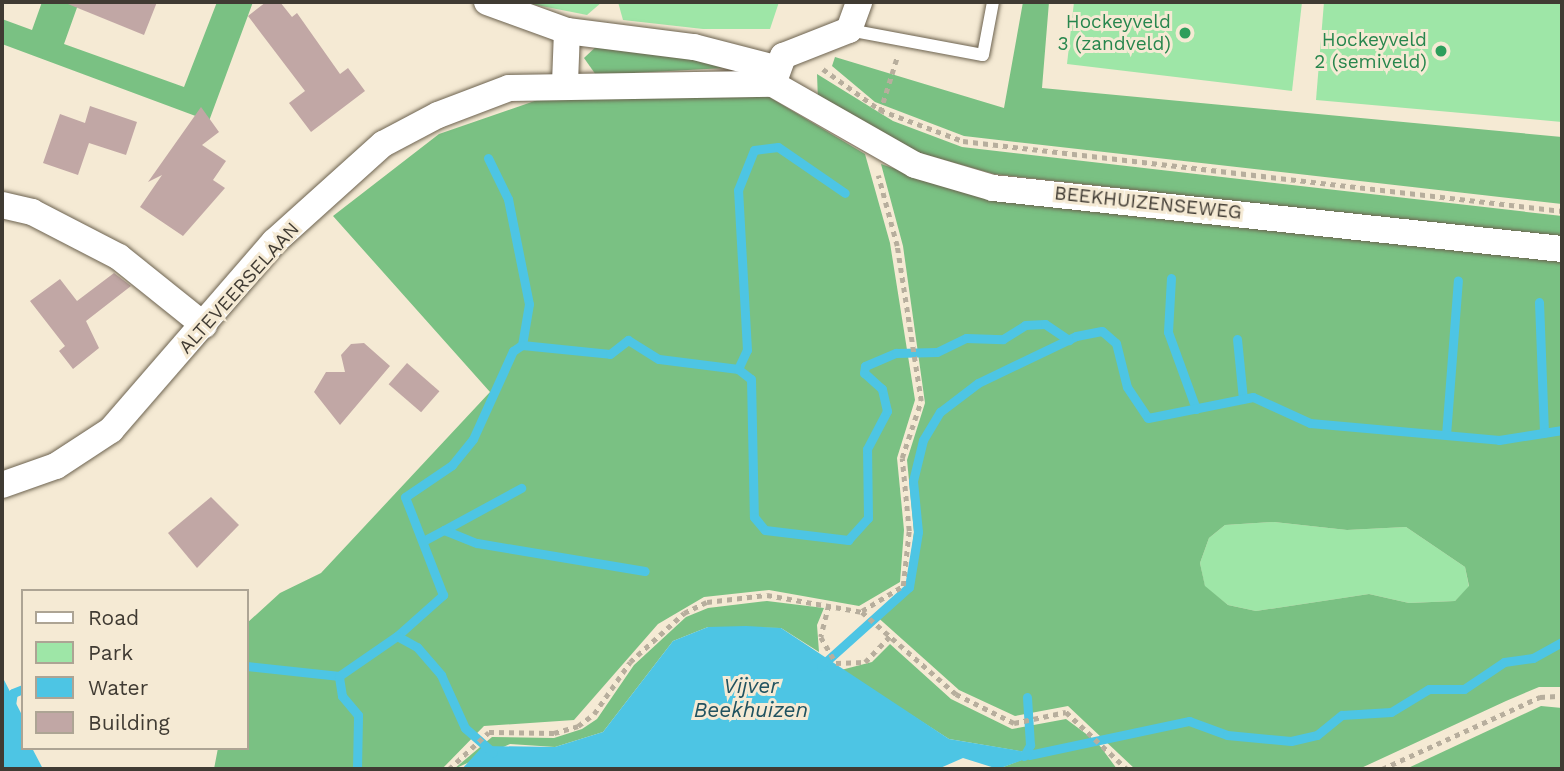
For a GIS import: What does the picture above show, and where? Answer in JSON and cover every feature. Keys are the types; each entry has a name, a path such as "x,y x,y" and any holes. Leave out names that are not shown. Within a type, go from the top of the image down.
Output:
{"street":[{"name":"BEEKHUIZENSEWEG","path":"487,2 568,31 694,47 777,69 870,143 915,165 993,188 1562,249"},
{"path":"777,69 849,30 859,2"},
{"path":"565,83 568,31"},
{"name":"ALTEVEERSELAAN","path":"2,485 56,466 111,430 274,242 383,144 509,88 777,69"},
{"path":"2,205 32,212 119,257 204,325"}],"lane":[{"path":"849,30 903,37 983,55 993,2"}],"path":[{"path":"864,613 903,586 909,531 902,458 920,401 897,246 870,143 903,37"},
{"name":"BEEKHUIZENSEWEG","path":"777,69 819,65 880,110 963,141 1562,211"},
{"path":"449,769 469,746 489,732 554,733 578,726 662,629 707,602 767,595 864,613 956,694 1013,723 1066,712 1099,737 1107,752 1127,769"},
{"path":"830,605 821,637 836,663 865,662 890,636"},
{"path":"1382,769 1540,697 1562,696"}],"green space":[{"path":"42,2 79,2 64,44 184,87 217,2 253,2 209,121 2,44 2,19 32,30"},
{"path":"521,2 602,2 587,15"},
{"path":"618,2 779,2 770,29 703,29 623,20"},
{"path":"1023,2 1049,2 1042,88 1562,137 1562,204 964,136 875,102 832,66 835,57 1004,108"},
{"name":"Hockeyveld 3 (zandveld)","path":"1074,2 1302,2 1292,91 1067,64"},
{"name":"Hockeyveld 2 (semiveld)","path":"1324,2 1562,2 1562,122 1316,100"},
{"path":"600,43 660,48 725,68 596,75 584,58"},
{"path":"817,74 893,121 962,147 1562,216 1562,238 994,174 920,153 818,101"},
{"path":"549,96 769,97 865,154 890,243 915,400 897,458 904,530 900,582 859,606 769,590 704,597 658,624 574,720 484,726 442,769 214,769 218,750 248,750 248,622 280,593 321,573 490,392 333,216 439,134"},
{"path":"881,164 964,192 1562,260 1562,687 1539,687 1359,769 1135,769 1068,706 1015,716 959,690 874,614 907,587 914,532 907,460 925,403 903,246","holes":["1274,522 1347,530 1406,527 1465,567 1469,586 1455,601 1409,603 1369,594 1256,611 1228,605 1205,586 1200,563 1209,538 1225,525"]},
{"path":"1274,522 1347,530 1406,527 1465,567 1469,587 1455,601 1409,603 1369,594 1256,611 1228,605 1205,587 1200,563 1209,538 1225,525"},
{"path":"767,601 824,608 817,625 819,652 781,628 708,627 673,641 603,732 555,747 510,744 454,769 492,737 554,738 582,729 597,719 634,665 686,617 708,608"},
{"path":"890,644 951,699 1012,729 1066,719 1097,742 1117,769 998,769 1037,754 949,739 841,670 872,662"},
{"path":"1541,706 1562,708 1562,769 1406,769"}],"water":[{"name":"Vijver Beekhuizen","path":"708,627 781,628 949,739 1039,754 998,769 963,758 938,769 462,769 483,746 555,747 603,732 673,641"},
{"path":"2,676 21,713 21,750 33,750 43,769 4,769"}],"building":[{"path":"63,2 157,2 144,35"},
{"path":"266,2 280,2 292,17 297,13 340,74 348,68 365,91 311,132 289,103 305,91 248,16"},
{"path":"90,106 137,122 126,155 89,143 78,175 43,163 60,114 85,123"},
{"path":"201,107 219,132 202,145 226,161 213,180 225,188 183,236 140,207 162,175 148,182"},
{"path":"114,273 131,286 86,321 99,348 73,369 59,351 65,346 30,301 60,279 77,301"},
{"path":"364,343 390,366 340,425 314,392 326,372 345,372 341,355 351,344"},
{"path":"407,363 439,391 421,412 389,384"},
{"path":"211,497 239,525 197,568 168,533"}],"waterway":[{"path":"738,369 747,350 738,190 754,150 778,147 845,193"},
{"path":"488,158 508,199 529,304 522,345"},
{"path":"1171,278 1168,332 1196,409"},
{"path":"1446,435 1458,280"},
{"path":"1539,302 1544,433"},
{"path":"397,636 443,595 405,497 452,465 473,439 513,351 522,345 610,354 628,340 659,359 738,369 751,379 754,517 765,530 848,540 868,518 867,449 887,411 882,389 864,373 865,366 896,353 937,352 966,338 1003,339 1025,325 1045,324 1069,340"},
{"path":"821,666 909,587 918,532 913,481 923,440 940,412 978,383 1076,336 1102,331 1116,343 1127,387 1148,418 1253,397 1310,423 1499,440 1562,430"},
{"path":"1237,339 1243,399"},
{"path":"444,530 521,488"},
{"path":"425,540 444,530 477,543 645,571"},
{"path":"357,769 358,715 342,696 339,676 397,636 417,647 441,675 465,728 493,752"},
{"path":"1029,755 1189,721 1227,735 1291,741 1317,735 1342,715 1391,712 1429,689 1464,689 1504,662 1533,658 1562,642"},
{"path":"248,666 339,676"},
{"path":"11,705 13,693 21,690"},
{"path":"1024,756 1030,745 1027,697"}],"place":[{"name":"Hockeyveld 3 (zandveld)","path":"1185,33"},
{"name":"Hockeyveld 2 (semiveld)","path":"1441,51"}]}
